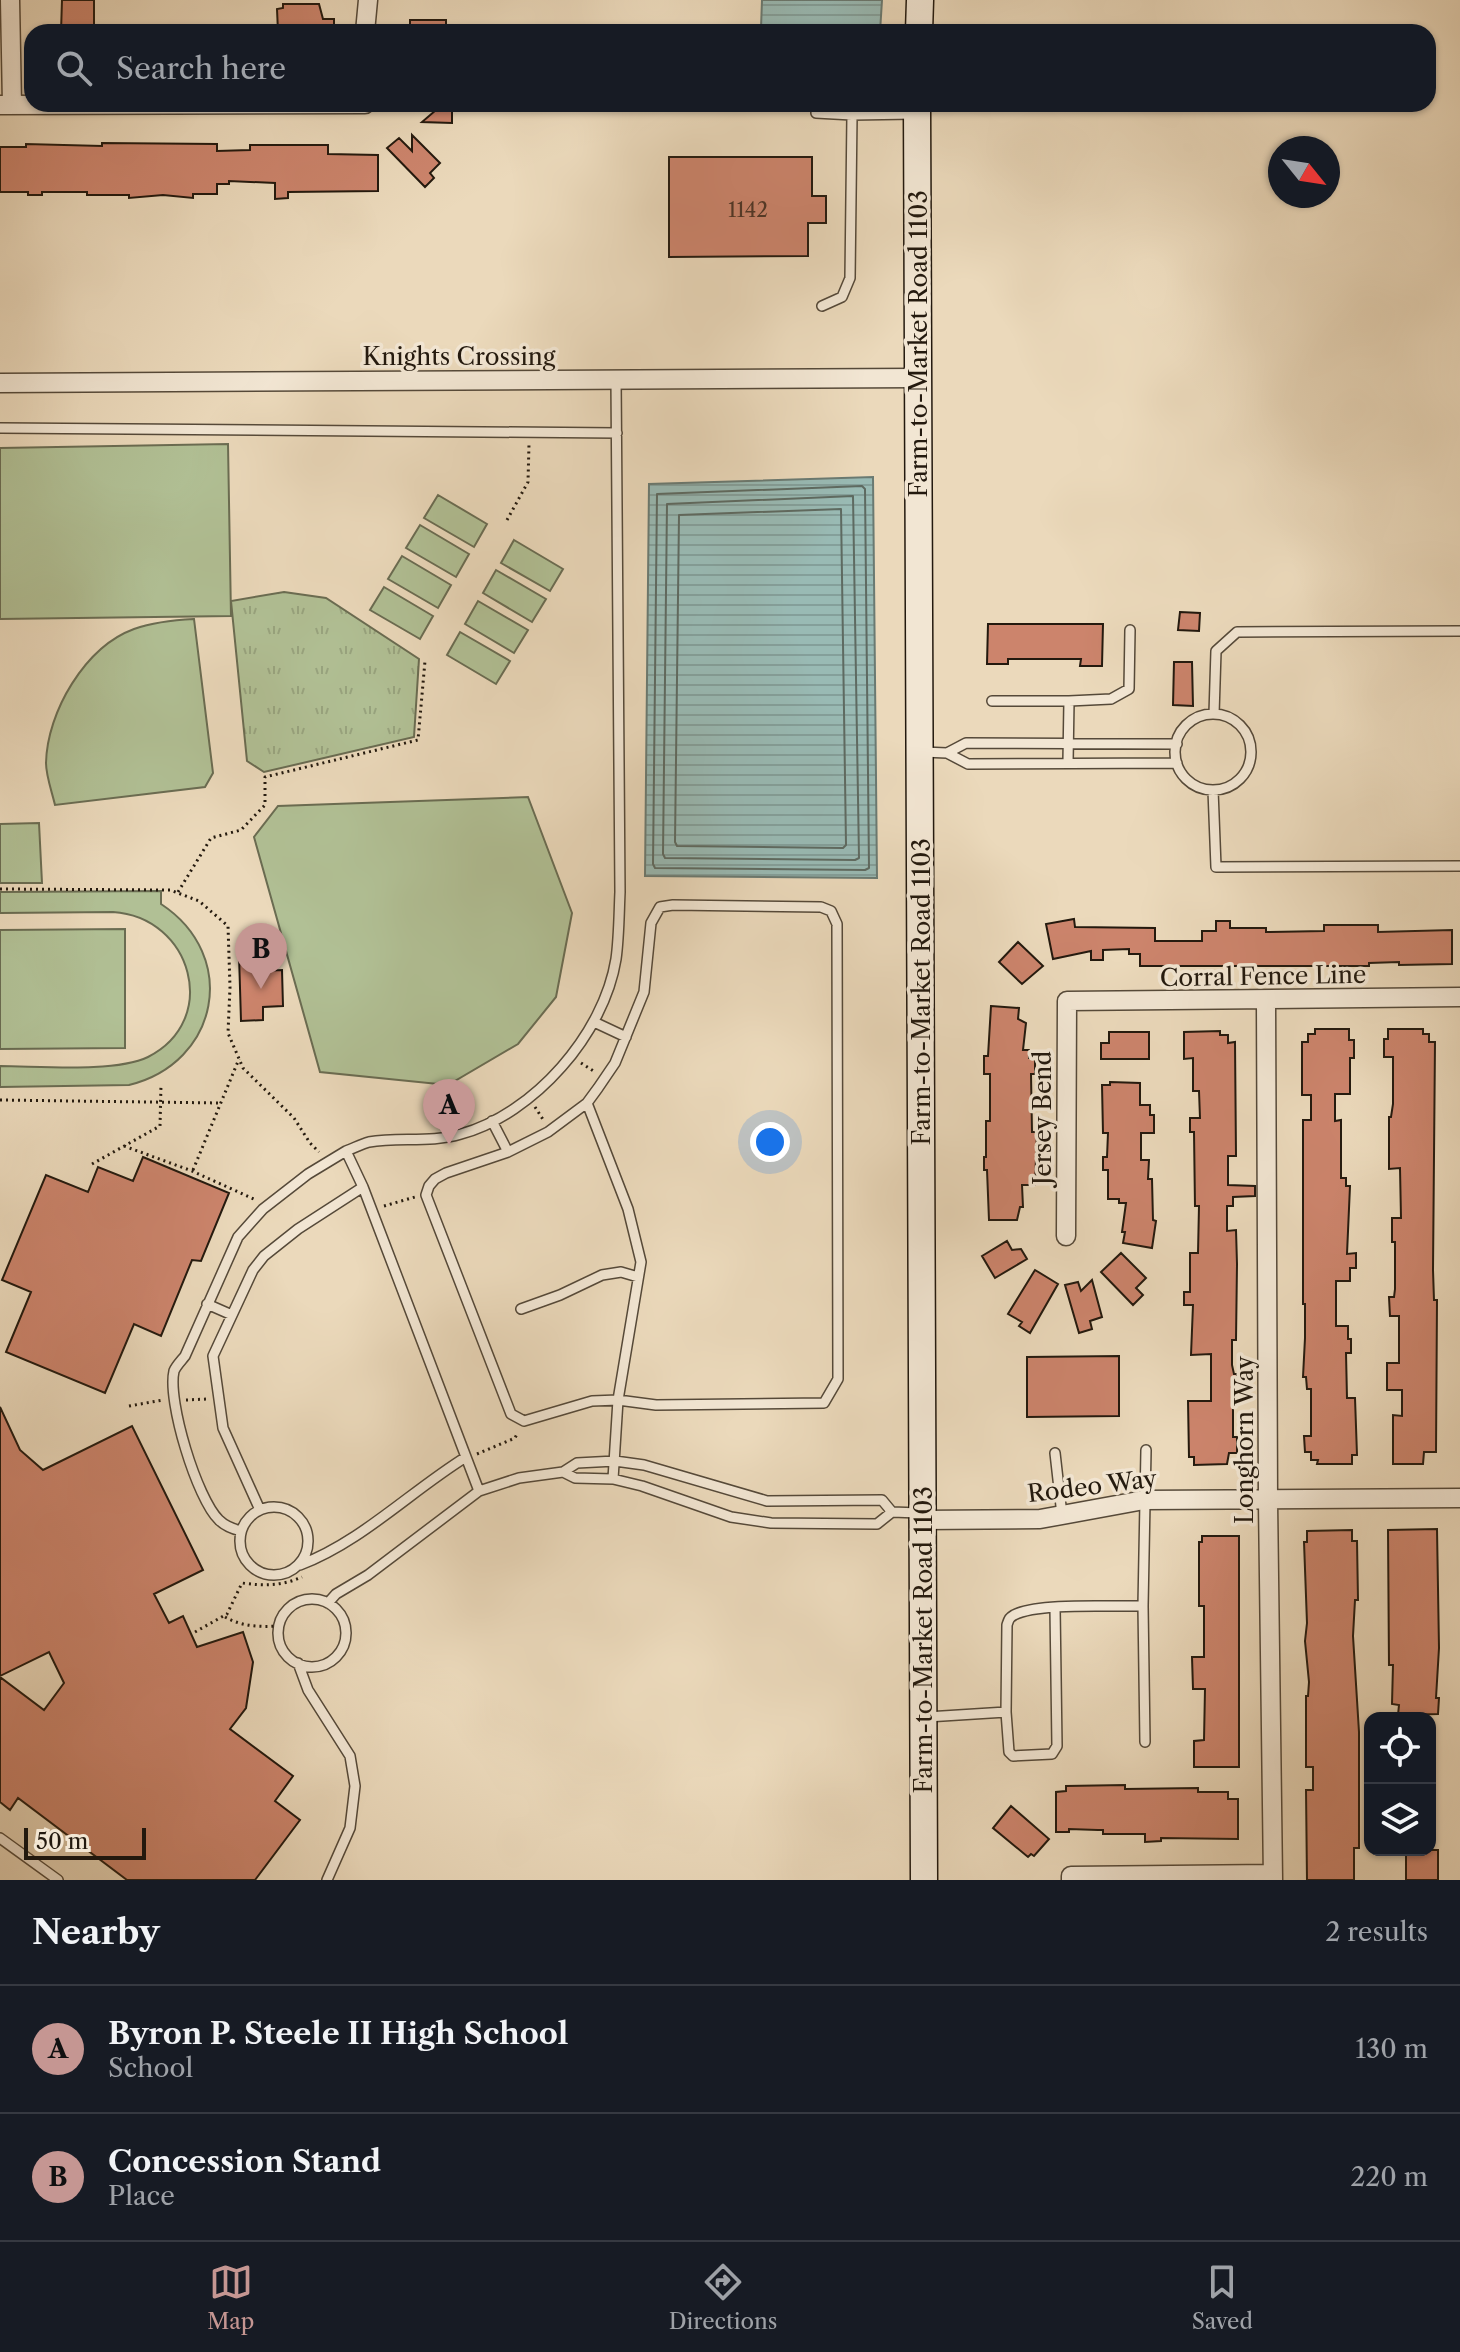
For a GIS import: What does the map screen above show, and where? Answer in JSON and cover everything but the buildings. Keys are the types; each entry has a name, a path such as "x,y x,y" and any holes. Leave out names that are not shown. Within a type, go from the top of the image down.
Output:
{"main road":[{"path":"919,24 920,0"},
{"name":"Farm-to-Market Road 1103","path":"917,112 924,1880"}],"street":[{"path":"6,105 10,0"},
{"path":"366,24 368,0"},
{"name":"Knights Crossing","path":"0,383 918,378"},
{"name":"Corral Fence Line","path":"1067,1001 1460,997"},
{"name":"Longhorn Way","path":"1266,1000 1273,1877"},
{"name":"Jersey Bend","path":"1066,1236 1067,1001"},
{"name":"Rodeo Way","path":"922,1517 1040,1519 1144,1500 1460,1498"},
{"path":"1071,1878 1273,1877"}],"lane":[{"path":"816,113 852,115 884,112"},
{"path":"822,306 842,297 850,278 852,115"},
{"path":"241,1531 217,1519 197,1483 173,1399 175,1369 185,1356 238,1237 263,1209 328,1160 346,1151 369,1143 461,1134 501,1117 544,1085 571,1057 594,1022 616,961 620,892 616,379"},
{"path":"0,428 617,433"},
{"path":"992,701 1111,699 1129,689 1130,630"},
{"path":"1214,714 1216,651 1237,632 1460,631"},
{"path":"1068,762 1069,701"},
{"path":"1214,714 1232,719 1242,727 1249,738 1251,751 1244,774 1225,788 1213,790 1191,782 1177,763 1177,744 1184,727 1195,719 1214,714"},
{"path":"947,753 966,743 1177,744"},
{"path":"919,752 947,753 968,764 1177,763"},
{"path":"1213,790 1216,867 1460,866"},
{"path":"660,907 821,907 831,911 837,924 838,1379 824,1403 656,1405 618,1400 592,1401 524,1421 511,1414 426,1195 435,1179 446,1173 508,1152 548,1132 587,1103 605,1077 626,1037 644,992 651,923 660,907"},
{"path":"594,1022 626,1037"},
{"path":"587,1103 628,1209 641,1262 618,1400 613,1479"},
{"path":"492,1121 508,1152"},
{"path":"346,1151 363,1187 479,1491"},
{"path":"260,1510 223,1428 213,1356 253,1270 264,1256 298,1229 363,1187"},
{"path":"521,1309 602,1275 621,1272 638,1277"},
{"path":"207,1304 232,1315"},
{"path":"1145,1742 1143,1606 1146,1450"},
{"path":"1055,1453 1062,1515"},
{"path":"300,1565 309,1544 303,1523 287,1509 276,1507 260,1510 247,1521 241,1531 242,1554 248,1564 268,1576 291,1572 323,1556 430,1479 466,1457"},
{"path":"328,1603 336,1594 390,1560 479,1491 519,1478 563,1472 577,1463 615,1461 644,1465 767,1501 882,1500 892,1512 922,1517"},
{"path":"563,1472 575,1478 613,1479 642,1486 731,1517 771,1523 877,1524 892,1512"},
{"path":"311,1599 328,1603 340,1613 345,1623 344,1645 330,1662 308,1667 288,1657 282,1648 279,1626 291,1607 311,1599"},
{"path":"1055,1608 1057,1746 1052,1754 1013,1756 1009,1752 1006,1712 1007,1625 1010,1618 1016,1614 1055,1608 1143,1606"},
{"path":"298,1663 308,1690 350,1756 355,1786 350,1828 327,1880"},
{"path":"923,1717 1006,1712"},
{"path":"0,1838 58,1880"}],"path":[{"path":"507,520 528,482 529,432"},
{"path":"178,892 211,838 241,830 265,805 265,777 418,740 425,661"},
{"path":"0,889 170,890 199,901 228,926 228,1033 243,1068 294,1118 310,1143 328,1160"},
{"path":"571,1057 605,1077"},
{"path":"192,1171 239,1059"},
{"path":"92,1164 160,1126 161,1084"},
{"path":"527,1097 544,1119 548,1132"},
{"path":"0,1100 221,1103"},
{"path":"124,1146 255,1199 263,1209"},
{"path":"372,1211 426,1195"},
{"path":"224,1616 237,1623 279,1626"}],"green space":[{"path":"228,444 231,616 0,619 0,448"},
{"path":"438,495 487,524 474,547 424,518"},
{"path":"420,525 469,554 456,577 406,548"},
{"path":"514,540 563,569 550,591 501,563"},
{"path":"402,556 451,585 438,608 388,579"},
{"path":"496,570 546,599 532,622 483,593"},
{"path":"384,587 433,616 420,639 370,610"},
{"path":"284,592 326,598 419,659 414,737 264,772 247,761 231,601"},
{"path":"478,601 528,630 514,653 465,624"},
{"path":"194,619 213,773 205,787 55,805 46,768 48,743 61,703 85,666 100,650 134,629"},
{"path":"460,632 510,661 496,684 447,655"},
{"path":"528,797 572,913 556,997 518,1044 448,1085 320,1072 254,837 278,806"},
{"path":"39,823 42,883 0,883 0,824"},
{"path":"161,891 161,904 186,926 202,951 209,978 208,1006 200,1032 183,1055 159,1073 129,1085 0,1087 0,1066 97,1067 148,1057 171,1040 184,1019 190,996 188,972 178,950 162,932 140,918 113,912 0,913 0,892"},
{"path":"125,929 125,1048 0,1049 0,930"}],"water":[{"path":"762,0 882,0 880,24 761,24"},
{"path":"873,477 877,878 645,876 649,484"}],"place":[{"name":"Concession Stand","path":"261,989"},
{"name":"Byron P. Steele II High School","path":"449,1145"}]}
